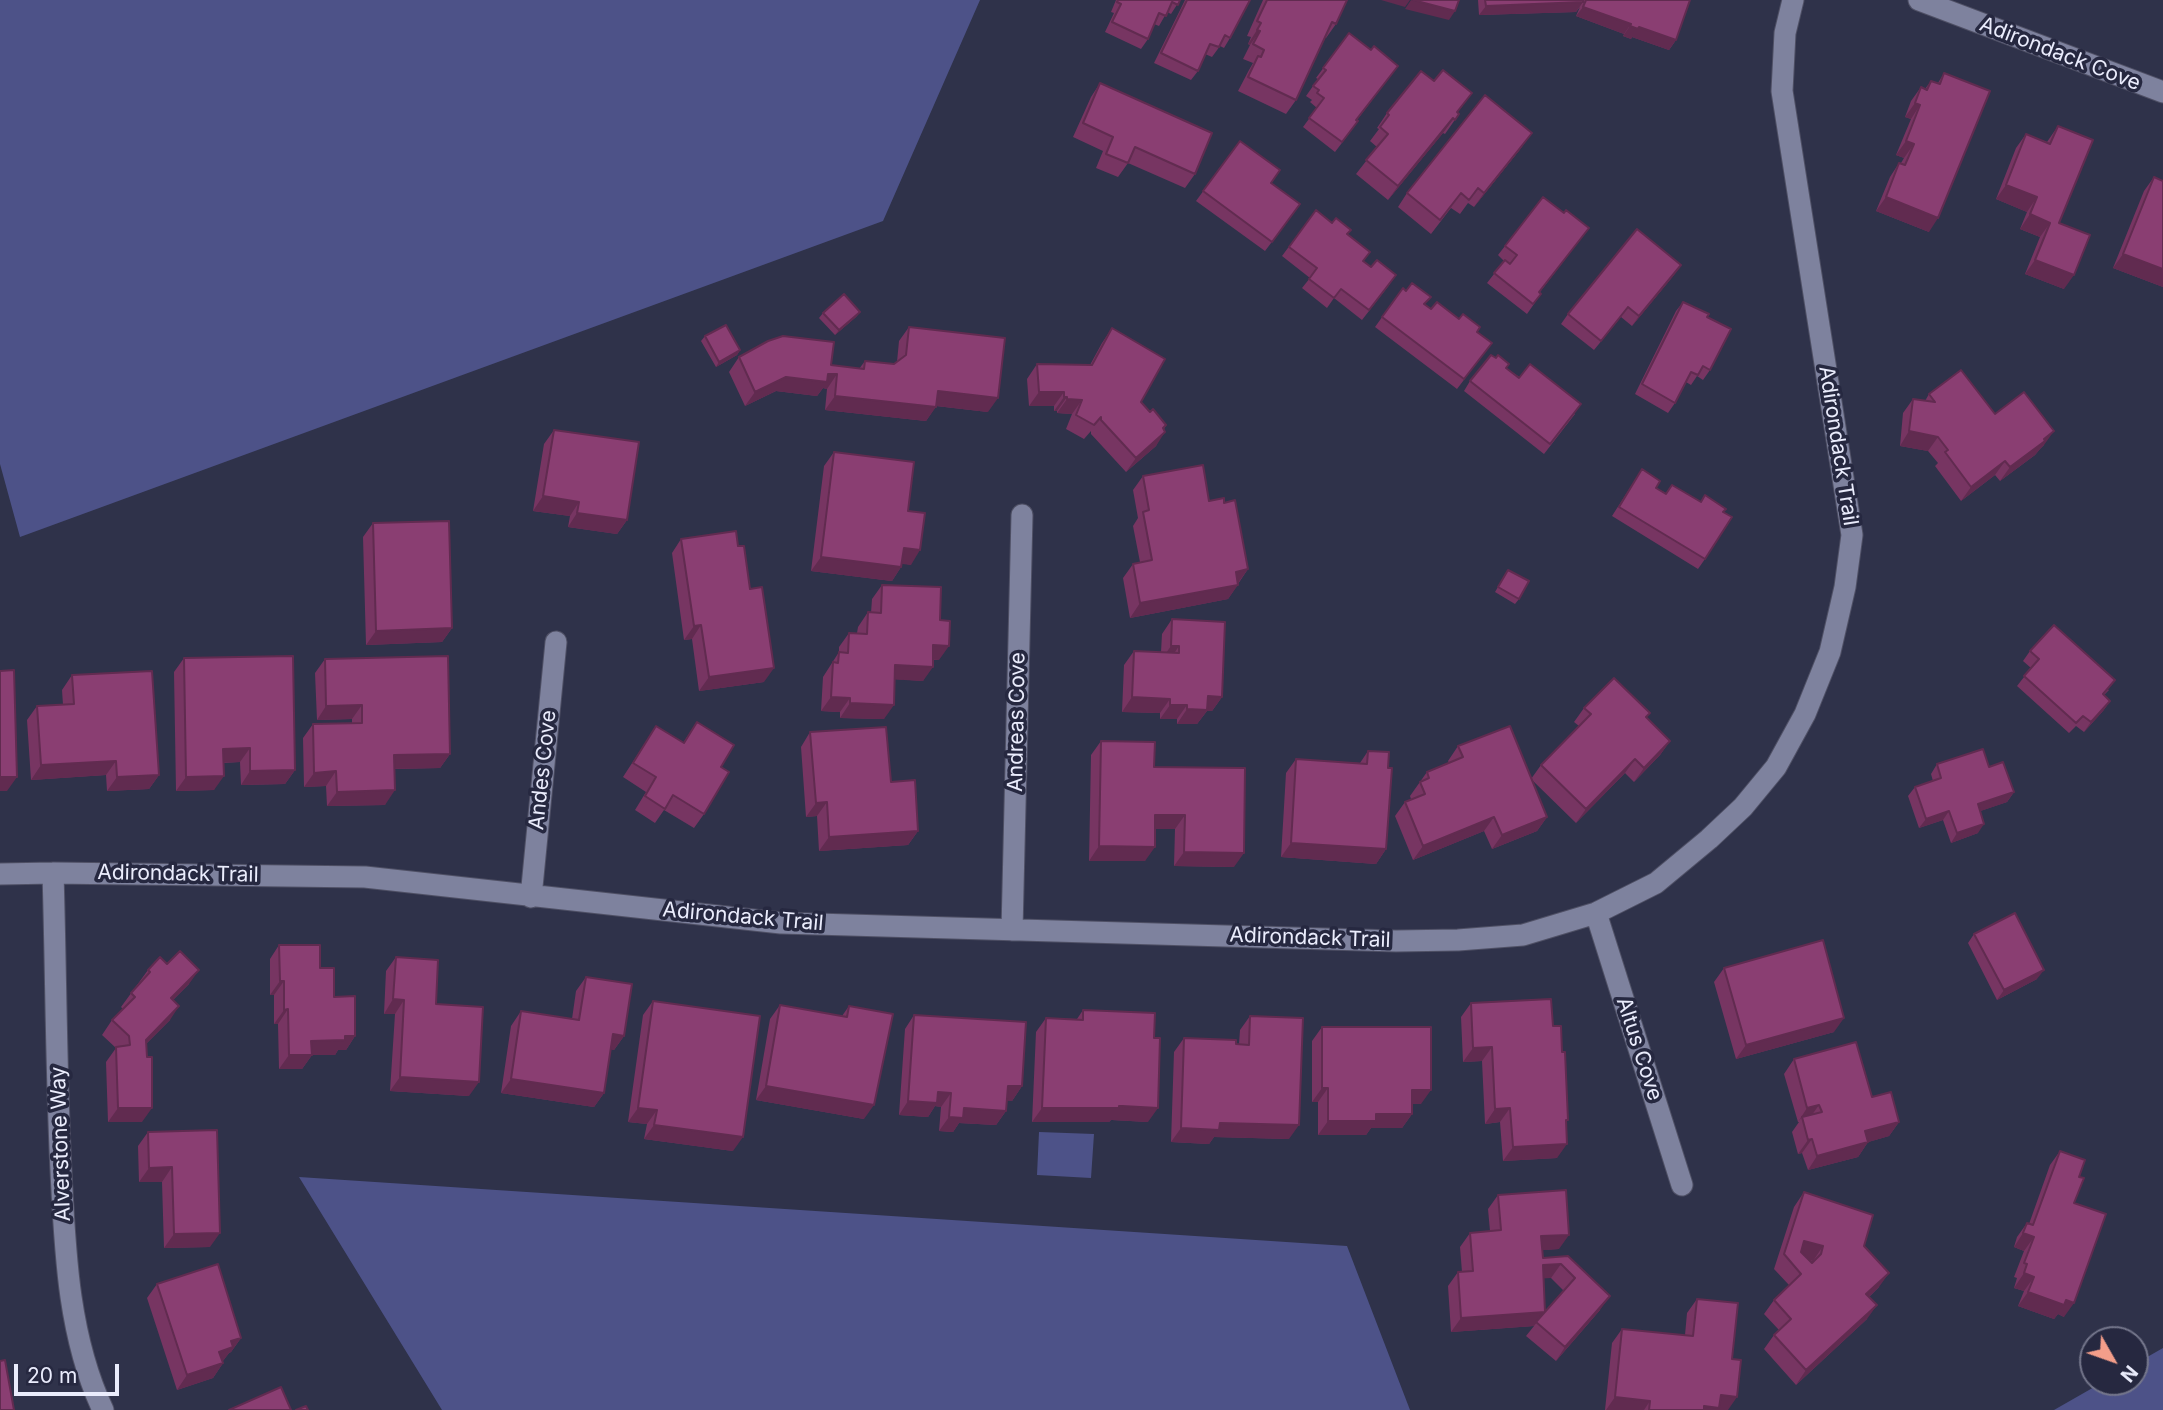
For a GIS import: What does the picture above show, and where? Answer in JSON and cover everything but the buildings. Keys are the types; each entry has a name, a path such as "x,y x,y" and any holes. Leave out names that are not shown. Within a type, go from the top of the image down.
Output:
{"street":[{"name":"Adirondack Trail","path":"0,874 365,877 781,923 1396,941 1524,935 1596,913 1656,883 1743,807 1776,767 1805,714 1830,652 1845,587 1852,535 1782,91 1785,33 1793,0"},
{"name":"Adirondack Cove","path":"1919,0 2163,92"},
{"name":"Andreas Cove","path":"1012,930 1022,515"},
{"name":"Andes Cove","path":"531,897 556,642"},
{"name":"Alverstone Way","path":"53,873 59,1134 65,1251 76,1324 94,1391 103,1410"},
{"name":"Altus Cove","path":"1596,913 1682,1185"}],"shaded area":[{"path":"0,0 980,0 883,221 20,537 0,464"},
{"path":"1039,1132 1094,1134 1091,1178 1037,1175"},
{"path":"299,1177 1347,1246 1410,1410 442,1410"},
{"path":"2163,1348 2163,1410 2054,1410 2079,1396 2149,1396 2149,1356"}]}
